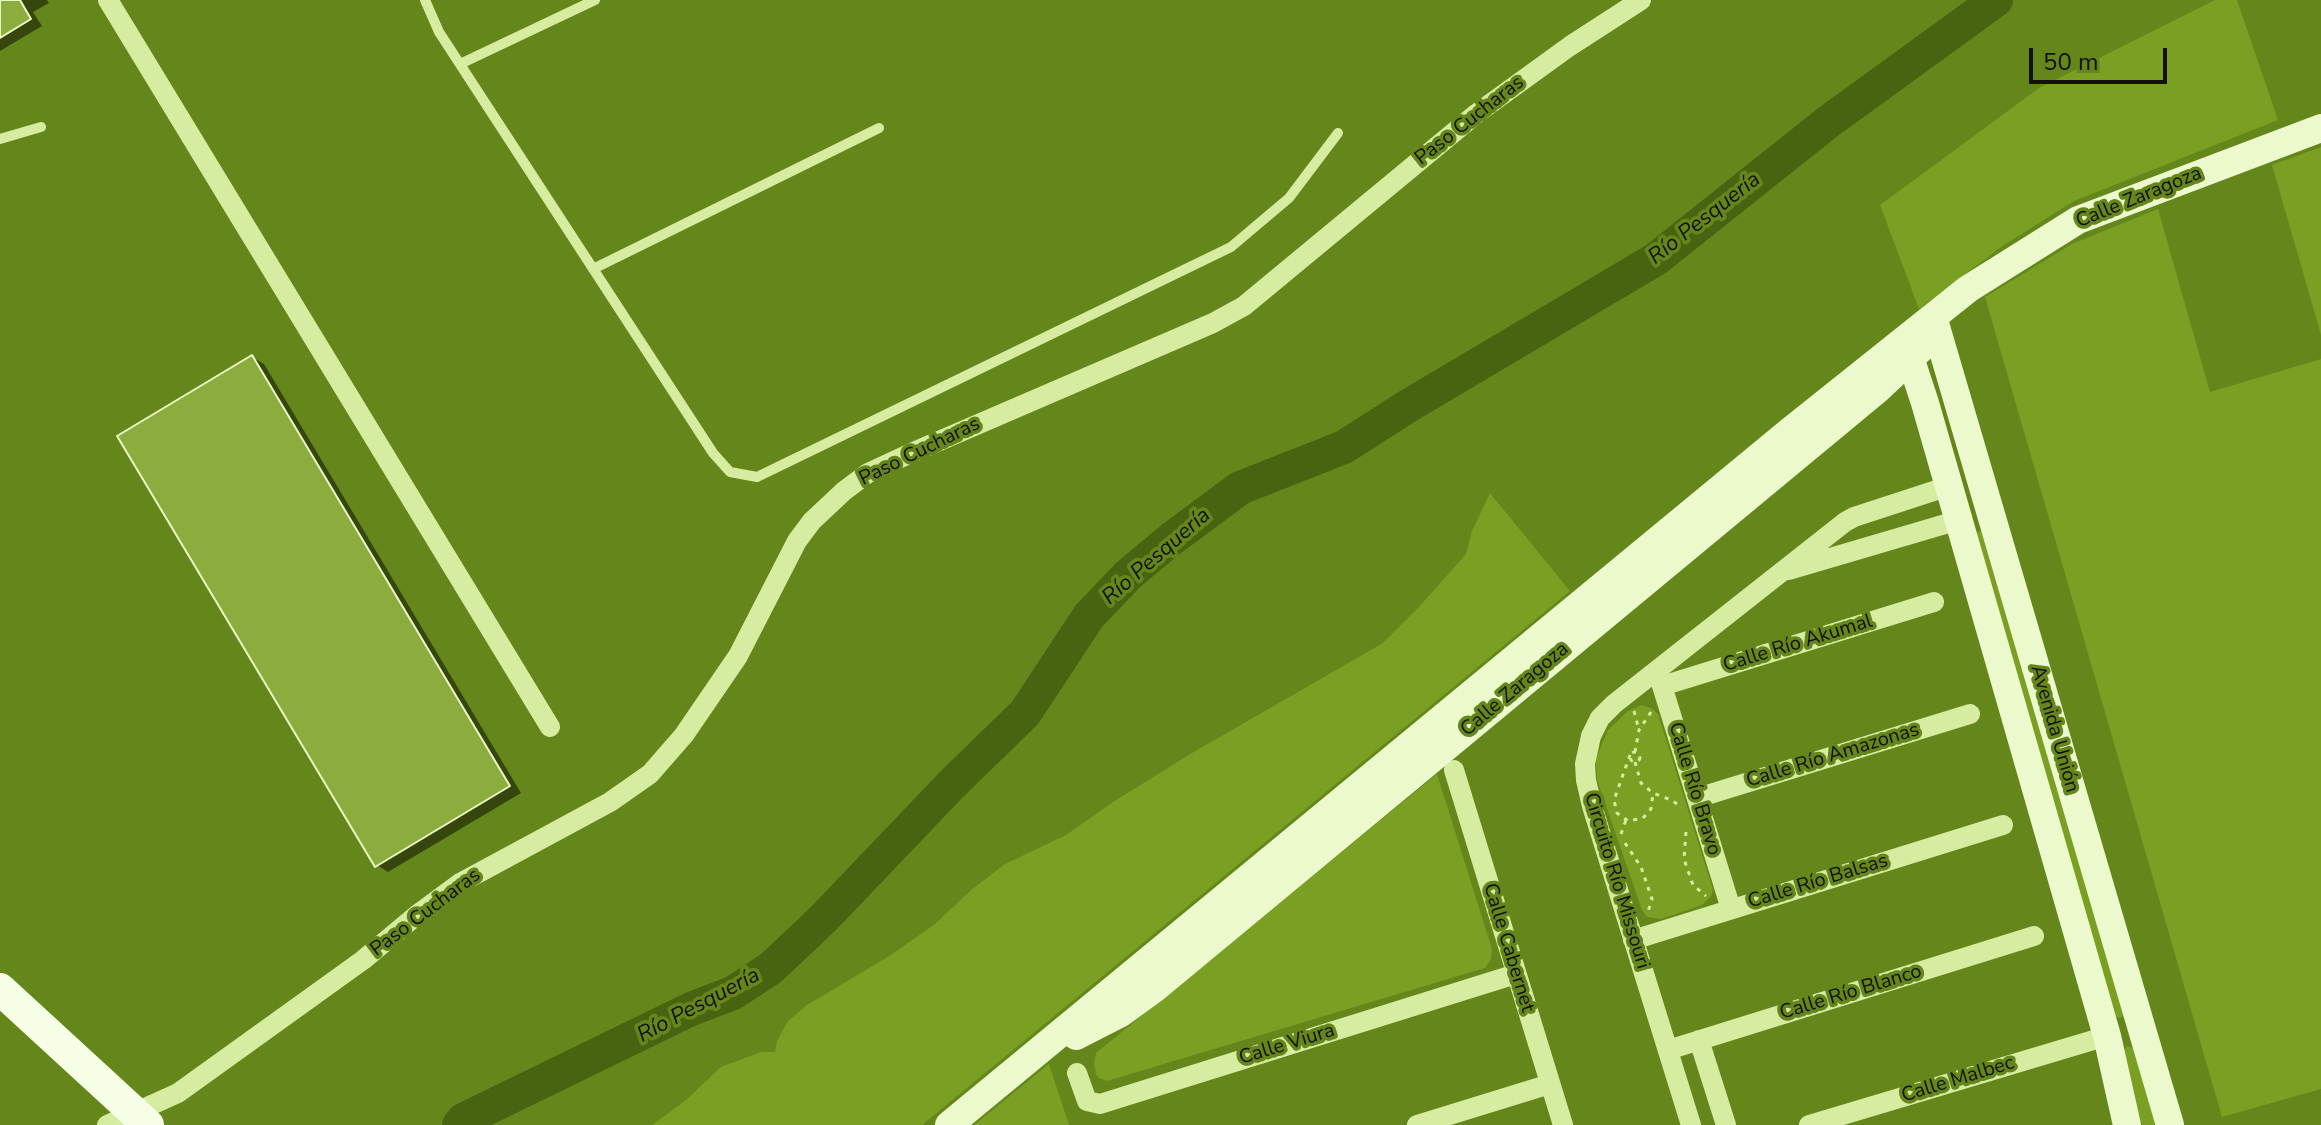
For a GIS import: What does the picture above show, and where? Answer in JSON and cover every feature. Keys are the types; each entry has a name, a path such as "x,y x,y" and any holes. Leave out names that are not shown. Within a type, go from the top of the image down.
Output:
{"main road":[{"path":"0,989 130,1121"}],"street":[{"path":"108,0 550,727"},
{"name":"Paso Cucharas","path":"130,1121 197,1080 363,960 460,883 610,802 650,774 684,735 738,656 797,541 812,521 868,473 1213,323 1244,306 1476,114 1570,46 1641,0"},
{"name":"Calle Zaragoza","path":"1446,731 1790,431 1907,350 1968,289 2078,220 2321,128"},
{"name":"Avenida Unión","path":"1936,324 2170,1125"},
{"name":"Calle Zaragoza","path":"949,1125 1877,390 1907,350"},
{"name":"Avenida Unión","path":"1907,350 1925,403 2107,1036 2127,1125"},
{"path":"1877,390 1903,389 1925,403"},
{"path":"1949,486 1980,477"},
{"name":"Circuito Río Missouri","path":"1691,1125 1592,806 1586,780 1586,756 1591,736 1605,712 1660,678 1777,573 1849,519 1949,486"},
{"path":"1959,520 1990,511"},
{"name":"Circuito Río Missouri","path":"1777,573 1959,520"},
{"name":"Calle Río Akumal","path":"1660,678 1934,602"},
{"name":"Calle Río Bravo","path":"1660,678 1691,805 1731,909"},
{"name":"Calle Río Amazonas","path":"1691,805 1970,714"},
{"name":"Calle Cabernet","path":"1454,770 1563,1125"},
{"name":"Calle Río Balsas","path":"1631,930 1731,909 2003,825"},
{"name":"Calle Río Blanco","path":"1668,1050 2034,936"},
{"name":"Calle Viura","path":"1077,1073 1087,1101 1100,1104 1516,974"},
{"path":"2107,1036 2140,1026"},
{"name":"Calle Malbec","path":"1809,1125 2107,1036"},
{"path":"1699,1040 1726,1125"},
{"path":"1417,1125 1550,1084"}],"lane":[{"path":"425,0 439,32 713,453 730,472 757,477 1231,247 1289,198 1338,133"},
{"path":"460,64 595,0"},
{"path":"0,139 41,127"},
{"path":"593,269 879,128"}],"path":[{"path":"1639,707 1634,710 1639,730"},
{"path":"1647,707 1652,710 1639,730 1631,760 1635,762 1641,783 1653,793 1691,805"},
{"path":"1633,754 1640,757 1635,762"},
{"path":"1610,810 1633,754"},
{"path":"1614,800 1617,813 1626,820 1635,821 1651,809 1653,793"},
{"path":"1620,838 1626,820"},
{"path":"1686,831 1684,855 1691,880 1697,890 1709,899"},
{"path":"1615,833 1641,867 1652,899 1648,915 1631,930"}],"green space":[{"path":"2215,0 2237,0 2278,120 2074,201 2001,247 1919,309 1880,205 2039,88"},
{"path":"2321,147 2321,335 2272,165"},
{"path":"2158,209 2210,392 2321,359 2321,1089 2222,1117 1985,297 2072,244"},
{"path":"1490,493 1570,591 922,1125 652,1125 686,1100 721,1067 761,1052 775,1052 777,1041 788,1021 807,1005 891,955 935,924 1005,864 1066,835 1192,753 1383,643 1466,554 1472,531"},
{"path":"1983,532 2124,1015 2120,1018 2114,1016 1977,533"},
{"path":"1642,705 1658,714 1713,890 1702,905 1661,919 1647,917 1642,910 1597,780 1596,759 1608,730 1628,711"},
{"path":"1437,774 1492,949 1491,959 1485,968 1107,1081 1099,1078 1094,1063 1096,1053"},
{"path":"2127,1046 2133,1048 2157,1125 2142,1125 2123,1052"},
{"path":"1049,1064 1069,1125 974,1125"}],"building":[{"path":"0,0 20,0 31,19 0,38"},
{"path":"252,355 510,786 375,867 117,436"}],"waterway":[{"name":"Río Pesquería","path":"459,1125 463,1120 691,1009 733,993 771,968 1025,713 1089,616 1128,575 1170,540 1240,488 1344,447 1656,259 1828,122 1996,0"}]}
